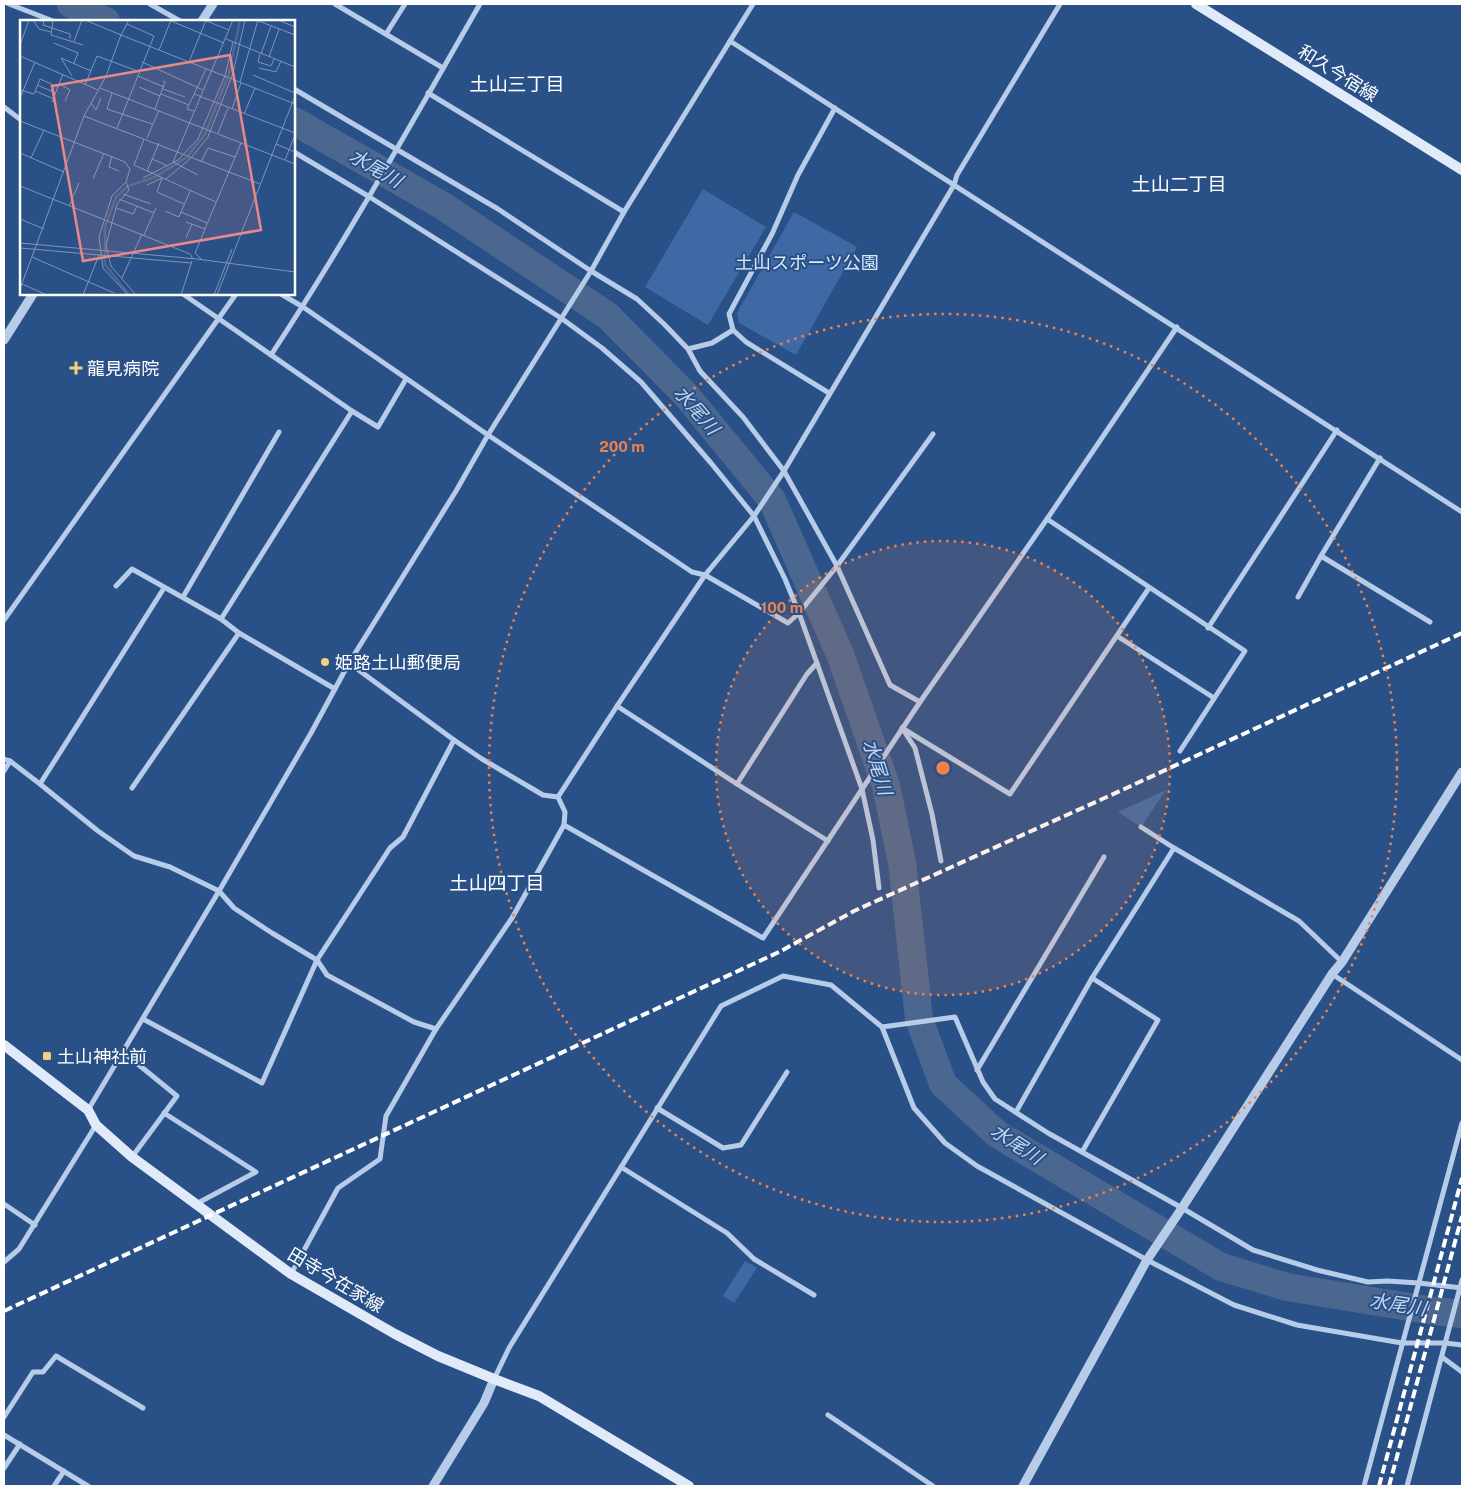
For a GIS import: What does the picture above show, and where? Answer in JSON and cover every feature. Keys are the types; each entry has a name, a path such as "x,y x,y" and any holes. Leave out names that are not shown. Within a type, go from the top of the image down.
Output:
{"main road":[{"name":"和久今宿線","path":"1196,4 1462,170"},
{"name":"田寺今在家線","path":"4,1045 88,1110 96,1125 132,1157 292,1274 438,1356 494,1380 540,1396 688,1486"}],"street":[{"path":"9,4 49,20"},
{"path":"150,4 178,20"},
{"path":"203,20 213,4"},
{"path":"335,4 443,68"},
{"path":"386,34 405,4"},
{"path":"271,355 303,307 398,149 480,4"},
{"path":"88,1110 219,891 349,663 753,4"},
{"path":"558,797 705,575 754,516 784,471 954,185 956,175 1060,4"},
{"path":"730,41 1462,512"},
{"path":"295,90 498,209 637,299 664,324 688,349 700,371 742,417 784,471 837,566 890,685 920,702"},
{"path":"428,93 624,212"},
{"path":"4,107 20,119"},
{"path":"829,393 746,342 733,330 729,314 772,234 798,175 835,108"},
{"path":"295,153 368,196 561,318 602,348 641,382 754,516 785,579 799,613 862,790 873,840 879,888"},
{"path":"4,340 32,295"},
{"path":"184,295 378,427 406,378"},
{"path":"4,620 235,295"},
{"path":"284,295 692,572 705,575 788,623 799,613 837,566 933,434"},
{"path":"564,825 762,938 902,728 1177,327"},
{"path":"688,349 712,343 733,330"},
{"path":"221,619 352,411"},
{"path":"1208,628 1337,430"},
{"path":"183,597 279,432"},
{"path":"1298,597 1380,458"},
{"path":"1047,519 1245,652 1180,751"},
{"path":"1321,556 1430,622"},
{"path":"116,586 132,569 221,619 238,632 335,689"},
{"path":"40,784 164,588"},
{"path":"902,728 1010,794 1149,588"},
{"path":"132,788 238,632"},
{"path":"1116,636 1214,698"},
{"path":"349,663 482,759 543,795 558,797"},
{"path":"737,784 806,674 817,663"},
{"path":"617,706 828,841"},
{"path":"902,728 915,748 932,814 941,861"},
{"path":"142,1019 262,1083 318,960 390,848 403,837 454,740"},
{"path":"4,759 10,761 98,831 134,856 170,867 219,891 234,908 318,960 327,975 414,1022 436,1029"},
{"path":"4,771 10,761"},
{"path":"1022,1486 1147,1260 1332,974 1342,962 1462,772"},
{"path":"292,1274 338,1188 380,1159 386,1116 436,1029 512,918 564,825 564,812 558,797"},
{"path":"1141,827 1299,922 1342,962"},
{"path":"1016,1112 1092,978 1174,848"},
{"path":"978,1070 1104,857"},
{"path":"1332,974 1462,1060"},
{"path":"433,1486 484,1403 509,1348 721,1006 783,976 831,985 882,1027 914,1108 945,1143 977,1166 1147,1260 1234,1305 1297,1326 1402,1343 1462,1345"},
{"path":"1082,1152 1158,1020 1092,978"},
{"path":"882,1027 955,1016 983,1082 995,1099 1048,1133 1182,1208 1252,1250 1317,1270 1368,1282 1419,1283 1461,1288"},
{"path":"123,1052 177,1096 132,1157"},
{"path":"657,1108 723,1148 741,1144 787,1072"},
{"path":"164,1113 256,1172 196,1204"},
{"path":"1364,1486 1462,1123"},
{"path":"4,1262 19,1249 36,1225 96,1125"},
{"path":"621,1167 726,1233 754,1259 814,1295"},
{"path":"4,1204 36,1225"},
{"path":"1407,1486 1462,1280"},
{"path":"4,1417 34,1372 43,1372 56,1356 143,1408"},
{"path":"1442,1357 1462,1372"},
{"path":"828,1415 933,1486"},
{"path":"4,1435 88,1486"},
{"path":"4,1468 20,1444"},
{"path":"54,1486 64,1471"}],"green space":[{"path":"703,189 766,227 708,325 645,287"},
{"name":"土山スポーツ公園","path":"794,212 857,247 796,355 739,323 737,313"},
{"path":"1166,790 1141,827 1118,812"},
{"path":"745,1261 757,1268 734,1303 723,1296"}],"waterway":[{"name":"水尾川","path":"71,4 104,20"},
{"name":"水尾川","path":"295,122 443,206 608,316 686,395 772,500 840,654 886,786 902,862 919,1019 943,1084 997,1134 1221,1267 1287,1287 1462,1314"}],"railway":[{"path":"4,1311 779,952 854,911 1462,633"},
{"path":"1379,1486 1462,1178"},
{"path":"1389,1486 1462,1216"}],"place":[{"name":"龍見病院","path":"76,368"},
{"name":"姫路土山郵便局","path":"325,662"},
{"name":"土山神社前","path":"47,1056"}],"district":[{"name":"土山三丁目","path":"517,84"},
{"name":"土山二丁目","path":"1179,184"},
{"name":"土山四丁目","path":"497,883"}]}
